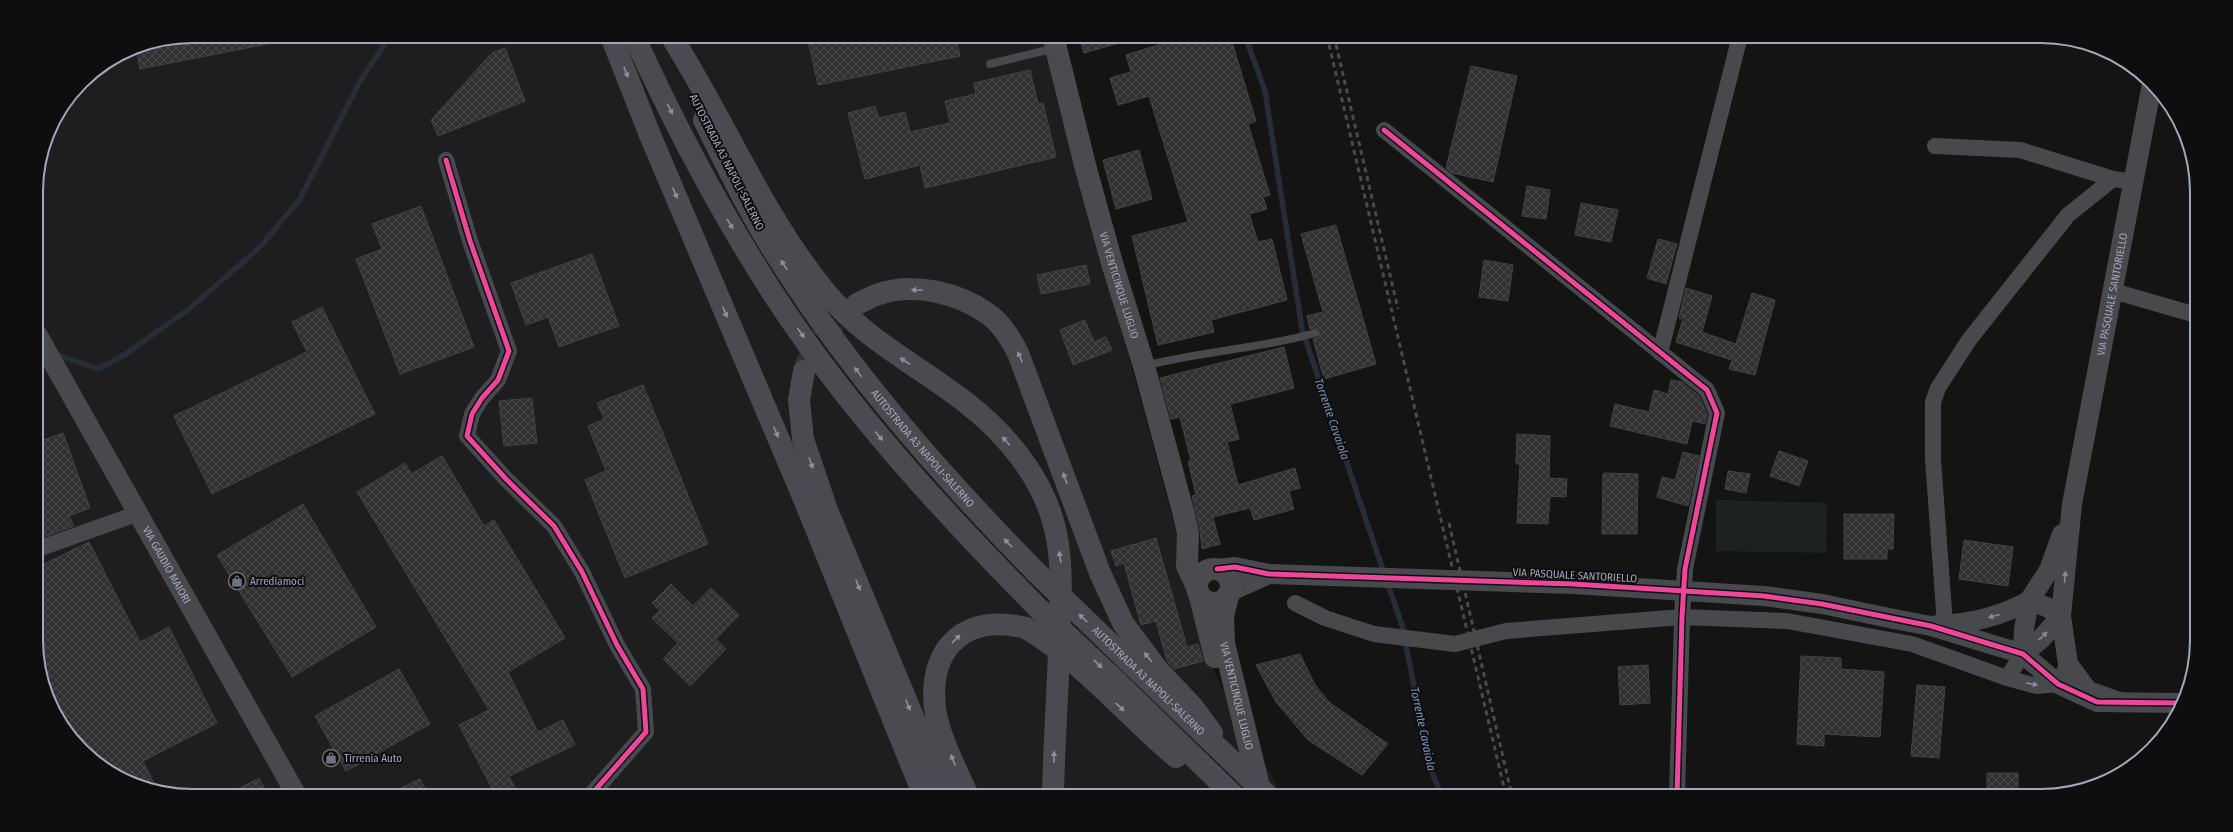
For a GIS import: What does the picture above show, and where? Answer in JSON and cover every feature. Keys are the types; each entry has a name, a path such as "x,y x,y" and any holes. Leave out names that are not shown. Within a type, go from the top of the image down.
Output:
{"highway":[{"path":"614,43 650,135 801,491 921,789"},
{"name":"AUTOSTRADA A3 NAPOLI-SALERNO","path":"638,43 723,211 773,294 837,383 878,435 955,524 1039,609 1115,680 1227,789"},
{"name":"AUTOSTRADA A3 NAPOLI-SALERNO","path":"666,43 737,186 764,235 833,338 895,419 982,516 1035,571 1261,789"},
{"path":"675,43 694,72 776,222 823,290 852,321 887,349 966,402 997,430 1022,458 1039,486 1056,531 1061,565 1059,665 1054,742 1053,789"},
{"path":"857,304 880,293 906,290 932,291 972,305 988,314 1010,337 1018,352 1109,595 1123,623 1158,669 1192,706 1235,763"},
{"path":"804,370 799,400 803,439 827,510 943,789"},
{"path":"965,789 941,730 935,708 936,671 949,646 963,632 990,624 1012,624 1026,628 1047,640 1071,660 1153,738 1216,789"}],"main road":[{"name":"VIA VENTICINQUE LUGLIO","path":"1054,43 1086,168 1112,263 1144,366 1188,533 1187,566 1198,591 1246,789"},
{"name":"VIA VENTICINQUE LUGLIO","path":"1188,533 1202,555 1215,569 1227,574 1231,585 1223,616 1224,643 1259,789"},
{"path":"1215,569 1204,572 1198,591 1204,601 1215,604 1225,600 1230,593"}],"street":[{"path":"1660,353 1738,43"},
{"name":"VIA PASQUALE SANTORIELLO","path":"2072,504 2151,92"},
{"path":"1384,130 1707,390 1717,413 1685,569 1682,617 1677,789"},
{"path":"1935,146 2020,150 2113,179 2134,182"},
{"path":"446,160 470,241 509,351 498,380 482,398 472,414 467,436 506,479 554,526 582,572 617,645 643,689 646,732 596,789"},
{"path":"1938,625 1932,459 1933,402 1938,388 1969,340 2068,215 2113,179"},
{"path":"2113,291 2190,313"},
{"name":"VIA GAUDIO MAIORI","path":"43,345 293,789"},
{"path":"2023,654 2024,629 2029,601 2049,570 2072,504"},
{"path":"2072,504 2061,616 2068,664 2088,691 2119,702"},
{"path":"43,547 139,513"},
{"name":"VIA PASQUALE SANTORIELLO","path":"1215,569 1235,567 1269,574 1574,584 1764,596 1822,604 1894,619 1938,625"},
{"name":"VIA PASQUALE SANTORIELLO","path":"1230,593 1269,574"},
{"path":"1938,625 1980,620 2008,612 2029,601 2047,607 2061,616"},
{"path":"1295,603 1325,618 1374,634 1417,641 1455,644 1513,630 1582,626 1682,617 1786,621 1864,634 1912,644 2007,678 2037,686 2058,684"},
{"path":"2007,678 2023,654 2041,639 2061,616"},
{"path":"1938,625 2023,654 2058,684 2097,702 2176,703"},
{"path":"2058,684 2068,664"}],"lane":[{"path":"990,64 1051,43"},
{"path":"1144,366 1176,358 1285,342 1315,333"}],"shaded area":[{"path":"182,43 1044,43 1214,672 1279,789 182,789 154,784 126,774 109,764 94,752 68,723 54,697 48,678 43,650 43,182 48,154 58,126 68,109 80,94 109,68 135,54 154,48"},
{"path":"1716,500 1827,503 1826,553 1716,551"}],"building":[{"path":"272,43 140,69 137,53 173,44"},
{"path":"809,43 957,43 960,56 818,85"},
{"path":"1081,43 1119,43 1084,53"},
{"path":"1165,43 1232,43 1256,121 1248,124 1270,195 1263,197 1267,209 1249,214 1258,242 1272,239 1287,300 1211,320 1214,332 1158,345 1132,236 1188,222 1149,96 1118,105 1110,78 1131,72 1126,55"},
{"path":"505,48 525,101 438,136 431,120 492,53"},
{"path":"1471,66 1517,76 1493,182 1452,173 1446,168"},
{"path":"1030,70 1038,104 1043,103 1056,157 925,188 920,165 865,179 848,113 875,106 879,118 905,112 910,132 950,123 945,101 976,94 974,83"},
{"path":"1139,150 1152,199 1116,209 1103,160"},
{"path":"1527,186 1550,190 1546,219 1522,216"},
{"path":"1581,203 1618,210 1611,242 1575,235"},
{"path":"421,206 474,347 400,374 356,259 382,249 372,224"},
{"path":"1336,225 1376,364 1324,379 1313,339 1319,337 1320,331 1316,328 1310,329 1307,316 1323,312 1301,234"},
{"path":"1658,239 1677,244 1666,284 1647,278"},
{"path":"592,254 619,326 559,347 548,317 526,325 511,283"},
{"path":"1484,260 1513,265 1508,301 1479,297"},
{"path":"1086,265 1090,284 1041,294 1037,275"},
{"path":"1686,288 1712,296 1702,332 1736,344 1752,293 1775,300 1755,375 1729,369 1732,360 1676,342 1683,319 1679,318"},
{"path":"322,307 375,414 212,494 174,416 307,352 292,322"},
{"path":"1085,320 1094,342 1106,337 1112,350 1073,365 1060,330"},
{"path":"1284,347 1294,388 1230,404 1239,439 1227,442 1238,485 1295,468 1300,488 1289,491 1294,509 1254,520 1250,508 1213,517 1220,544 1202,549 1200,530 1192,496 1196,495 1188,461 1191,461 1180,417 1171,419 1160,378"},
{"path":"1671,380 1682,382 1699,396 1707,414 1705,424 1692,421 1687,444 1610,426 1615,404 1649,412 1654,390 1668,394"},
{"path":"643,385 708,544 625,578 585,480 606,471 588,426 604,419 597,403"},
{"path":"532,398 537,443 504,446 499,401"},
{"path":"63,433 90,508 69,516 74,526 43,537 43,440"},
{"path":"1517,434 1550,436 1549,478 1567,479 1566,497 1550,496 1548,524 1517,523 1520,464 1516,464"},
{"path":"1779,451 1808,461 1799,486 1770,476"},
{"path":"1683,452 1699,456 1688,506 1657,497 1662,477 1675,480"},
{"path":"442,456 484,526 494,520 565,638 508,672 538,732 563,720 575,745 509,776 516,789 492,789 459,725 489,710 357,492 405,463 411,474"},
{"path":"1728,471 1750,474 1746,493 1725,489"},
{"path":"1603,473 1638,474 1637,534 1602,534"},
{"path":"303,504 376,627 292,677 217,555"},
{"path":"1844,514 1894,514 1893,549 1887,549 1887,559 1844,559"},
{"path":"1156,538 1187,647 1198,644 1203,661 1174,669 1167,661 1156,621 1141,625 1124,563 1116,566 1111,551"},
{"path":"1964,540 2013,547 2008,586 1959,579"},
{"path":"89,542 140,642 169,627 217,723 143,761 154,784 126,774 101,758 74,731 58,706 48,678 43,650 43,565"},
{"path":"671,584 693,606 711,588 739,615 716,639 726,649 690,686 663,659 678,643 652,618 660,611 652,603"},
{"path":"1300,654 1315,685 1329,702 1388,744 1362,775 1308,740 1276,702 1256,665"},
{"path":"1801,656 1841,658 1841,669 1884,672 1880,737 1824,734 1824,746 1797,744"},
{"path":"1648,665 1650,703 1620,705 1618,667"},
{"path":"399,669 430,724 346,771 315,716"},
{"path":"1917,685 1945,687 1939,758 1911,756"},
{"path":"1987,773 2018,773 2018,789 1987,789"},
{"path":"259,778 264,789 238,789"},
{"path":"420,779 425,789 399,789"}],"waterway":[{"path":"55,354 98,369 124,355 189,309 259,248 300,199 360,81 385,43"},
{"name":"Torrente Cavaiola","path":"1248,43 1265,91 1302,329 1384,573"},
{"name":"Torrente Cavaiola","path":"1387,582 1402,625 1430,768 1439,789"}],"tunnel":[{"path":"805,367 814,349 826,332 833,324 857,304"}],"railway":[{"path":"1329,43 1504,789"},
{"path":"1336,43 1398,309"},
{"path":"1449,523 1510,789"}],"cycle path":[{"path":"1384,130 1707,390 1717,413 1685,569 1682,617 1677,789"},
{"path":"446,160 470,241 509,351 498,380 482,398 472,414 467,436 506,479 554,526 582,572 617,645 643,689 646,732 596,789"},
{"path":"1217,569 1235,567 1269,574 1573,584 1764,596 1822,604 1931,626 2023,654 2058,684 2097,702 2176,703"}],"place":[{"name":"Arrediamoci","path":"237,581"},
{"name":"Tirrenia Auto","path":"331,758"}]}
